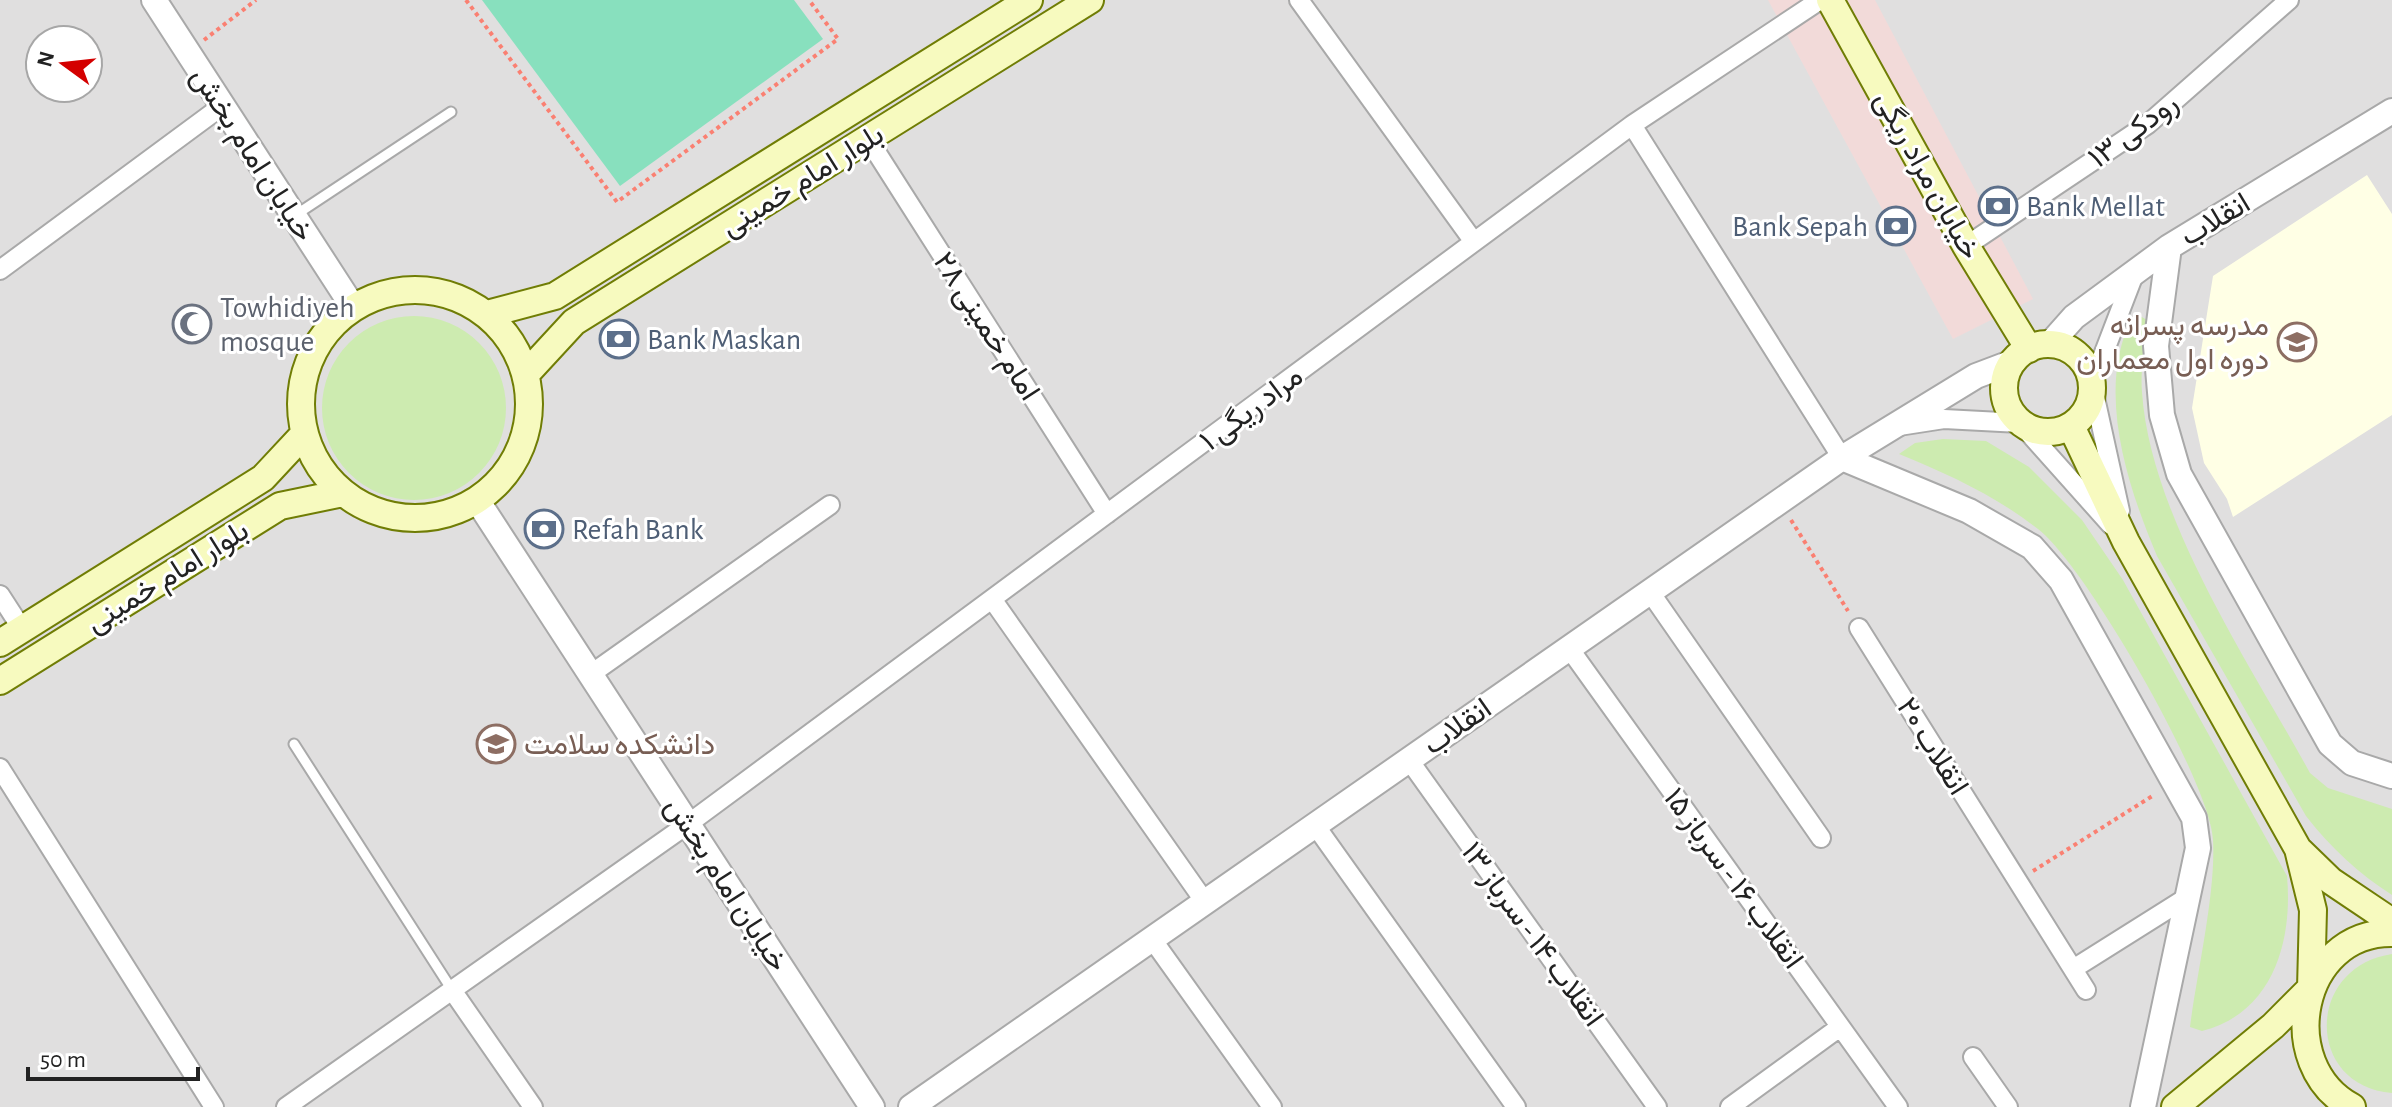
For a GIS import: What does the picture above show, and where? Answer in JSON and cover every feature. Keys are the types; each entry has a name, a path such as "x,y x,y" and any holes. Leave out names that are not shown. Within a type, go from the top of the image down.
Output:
{"main road":[{"name":"بلوار امام خمینی","path":"487,314 555,296 1029,0"},
{"name":"بلوار امام خمینی","path":"526,374 574,322 1090,0"},
{"name":"خیابان مراد ریگی","path":"1830,0 1966,246 2031,352"},
{"path":"421,289 456,296 487,314 511,341 526,374 529,410 522,445 504,476 477,500 445,515 409,519 374,511 343,493 319,467 304,434 301,398 308,363 326,331 353,307 386,293 421,289"},
{"path":"2062,347 2083,361 2092,384 2087,408 2071,426 2045,432 2020,423 2006,400 2006,374 2031,352 2062,347"},
{"path":"2071,426 2126,542 2298,849 2313,910 2311,988 2303,1018 2305,1049 2318,1078 2339,1100 2352,1107"},
{"name":"بلوار امام خمینی","path":"11,636 263,478 304,434"},
{"name":"بلوار امام خمینی","path":"0,681 280,506 343,493"},
{"path":"2298,849 2331,881 2392,922"},
{"path":"2175,1107 2273,1026 2311,988 2328,962 2352,943 2392,933"}],"street":[{"name":"خیابان امام بخش","path":"154,0 353,307"},
{"path":"1299,0 1474,242"},
{"name":"مراد ریگی ۱","path":"286,1107 688,824 1632,125 1820,0"},
{"name":"رودکی ۱۳","path":"1966,246 2148,124 2289,0"},
{"path":"0,270 222,106"},
{"name":"انقلاب","path":"911,1107 1842,458 1976,376 2031,352 2169,247 2392,111"},
{"path":"1632,125 1842,458 1969,511 2032,547 2061,580 2194,818 2198,848 2143,1107"},
{"name":"امام خمینی ۲۸","path":"868,139 1107,514"},
{"path":"2169,247 2156,346 2162,415 2179,474 2330,744 2352,763 2392,776"},
{"path":"2126,542 2092,384 2133,277"},
{"path":"1892,427 1944,419 2020,423 2126,542"},
{"name":"خیابان امام بخش","path":"477,500 872,1107"},
{"path":"591,674 830,505"},
{"path":"1650,592 1821,838"},
{"path":"0,595 11,636"},
{"path":"992,599 1205,902"},
{"name":"انقلاب ۲۰","path":"1859,628 2086,990"},
{"name":"انقلاب ۱۶ - سرباز ۱۵","path":"1569,648 1898,1107"},
{"name":"انقلاب ۱۴ - سرباز ۱۳","path":"1409,760 1657,1107"},
{"path":"0,768 214,1107"},
{"path":"1315,825 1516,1107"},
{"path":"2073,969 2189,896"},
{"path":"1152,939 1272,1107"},
{"path":"452,990 533,1107"},
{"path":"1730,1107 1840,1027"},
{"path":"1973,1057 2008,1107"}],"lane":[{"path":"294,216 451,112"},
{"path":"294,744 452,990"}],"path":[{"path":"187,51 256,0"},
{"path":"466,0 617,202 838,39 809,0"},
{"path":"1779,502 1859,628"},
{"path":"2018,881 2174,782"}],"shaded area":[{"path":"0,0 2392,0 2392,1107 0,1107"},
{"path":"1768,0 1875,0 2033,299 1953,339"},
{"name":"مدرسه پسرانه دوره اول معماران","path":"2367,175 2392,214 2392,415 2233,517 2227,499 2204,463 2192,408 2213,276"}],"green space":[{"path":"482,0 794,0 823,39 620,186"},
{"path":"414,316 449,323 479,343 499,373 506,408 499,443 479,473 449,493 414,500 379,493 349,473 329,443 322,408 329,373 349,343 379,323"},
{"path":"2140,316 2147,320 2148,325 2142,392 2149,440 2163,489 2183,538 2206,588 2310,773 2328,788 2392,809 2392,895 2346,859 2306,816 2157,556 2127,469 2116,407 2116,376 2121,346 2132,318"},
{"path":"1943,439 1986,441 2029,467 2082,520 2123,580 2287,876 2286,925 2273,971 2262,991 2246,1008 2226,1022 2202,1031 2190,1027 2209,908 2213,840 2207,811 2169,725 2113,628 2059,550 2038,529 2005,506 1899,454 1915,443"},
{"path":"2392,954 2392,1093 2363,1086 2343,1070 2331,1049 2327,1026 2331,1002 2343,980 2363,963"}],"place":[{"name":"Bank Mellat","path":"1998,206"},
{"name":"Bank Sepah","path":"1896,226"},
{"name":"Towhidiyeh mosque","path":"192,324"},
{"name":"Bank Maskan","path":"619,339"},
{"name":"مدرسه پسرانه دوره اول معماران","path":"2297,342"},
{"name":"Refah Bank","path":"544,529"},
{"name":"دانشکده سلامت","path":"496,744"}]}
